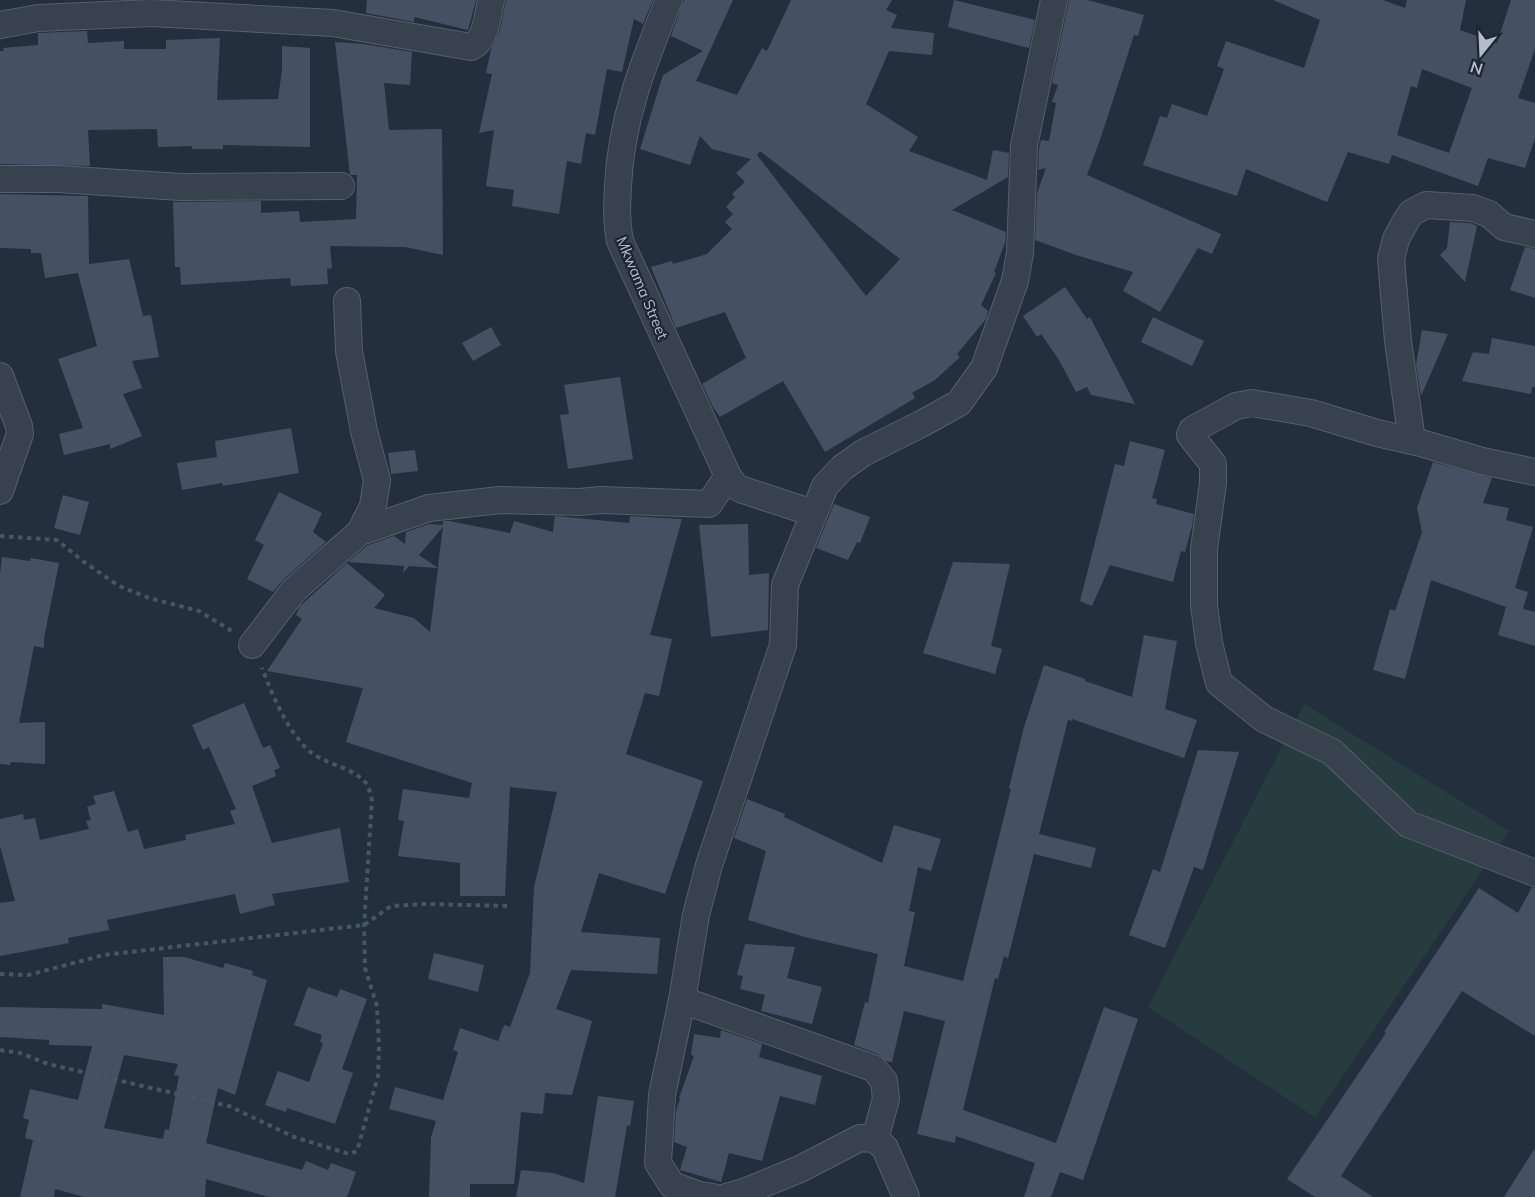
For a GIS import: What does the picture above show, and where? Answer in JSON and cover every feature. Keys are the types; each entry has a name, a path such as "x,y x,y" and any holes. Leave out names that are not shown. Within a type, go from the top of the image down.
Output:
{"street":[{"path":"0,25 38,18 151,13 333,23 466,48 478,43 486,23 491,0"},
{"name":"Mkwama Street","path":"669,0 631,102 619,162 616,226 620,241 728,476 735,486 813,513"},
{"path":"713,1197 665,1191 658,1163 662,1095 682,1000 696,915 709,865 783,645 785,585 825,486 842,468 863,453 958,403 984,368 1015,280 1020,253 1024,146 1054,0"},
{"path":"0,179 58,179 181,187 341,186"},
{"path":"1412,441 1398,340 1391,259 1396,239 1407,219 1411,213 1426,205 1473,208 1489,214 1504,227 1535,234"},
{"path":"252,645 294,590 360,532 373,506 377,480 364,431 349,351 347,301"},
{"path":"0,376 20,434 0,491"},
{"path":"1535,472 1482,461 1377,433 1311,412 1252,404 1236,406 1192,431 1191,439 1213,464 1213,483 1204,549 1204,605 1209,644 1219,683 1264,719 1332,752 1408,824 1535,873"},
{"path":"360,532 429,508 500,500 580,502 601,500 709,504 728,476"},
{"path":"682,1000 873,1068 885,1081 886,1098 875,1139"},
{"path":"726,1197 801,1169 860,1138 875,1139 885,1148 906,1197"}],"path":[{"path":"0,536 57,540 119,586 149,598 199,611 252,645 291,731 308,750 322,760 348,770 367,783 372,800 364,925 366,968 376,1006 380,1048 378,1076 359,1149 349,1154 294,1137 229,1106 48,1064 20,1053 0,1050"},
{"path":"0,974 28,975 104,955 364,925 391,906 424,904 511,906"}],"green space":[{"path":"1304,704 1509,831 1315,1117 1148,1007"}],"building":[{"path":"367,0 476,0 468,30 414,17 414,22 366,13"},
{"path":"506,0 653,0 643,24 634,19 622,72 607,69 595,135 586,133 581,164 567,161 559,214 512,206 514,190 486,186 494,130 479,133 492,74 486,73 491,49 500,30"},
{"path":"684,0 733,0 696,81 737,95 762,48 767,51 791,0 892,0 886,10 897,15 891,28 934,33 932,55 889,51 866,104 918,137 909,151 987,180 993,150 1009,153 1008,177 952,210 1006,232 1005,243 994,272 996,273 981,305 988,311 986,319 957,354 960,357 935,380 912,393 915,398 825,452 783,381 720,417 702,384 746,358 725,312 676,328 651,267 672,261 673,264 707,254 732,229 725,222 733,214 726,207 735,197 732,194 745,182 736,173 751,159 712,149 700,136 690,165 640,149 663,75 703,51 671,36","holes":["760,151 900,259 866,296 757,155"]},
{"path":"954,0 1035,20 1029,48 948,27"},
{"path":"1069,0 1087,0 1144,15 1138,36 1134,35 1087,175 1221,234 1212,254 1198,248 1160,312 1123,291 1133,272 1035,240 1037,193 1046,168 1038,170 1039,149 1041,140 1049,141 1056,103 1052,102 1058,85 1052,83"},
{"path":"1273,0 1383,0 1405,8 1407,0 1466,0 1460,30 1497,43 1511,0 1535,0 1535,49 1518,98 1535,103 1535,138 1525,168 1488,158 1478,186 1392,155 1389,164 1348,152 1327,202 1246,169 1237,196 1143,165 1160,116 1167,118 1172,104 1207,116 1224,69 1217,66 1226,41 1304,68 1320,20","holes":["1422,69 1472,88 1449,153 1397,135 1411,86 1417,88"]},
{"path":"87,31 88,43 124,41 124,49 166,49 166,40 220,38 217,100 278,99 282,70 282,46 310,48 310,147 223,145 223,149 192,149 192,146 158,147 157,129 88,130 90,166 0,164 0,51 4,51 3,48 38,45 38,33"},
{"path":"335,42 412,52 410,85 384,83 389,130 442,129 443,255 405,247 330,246 332,268 327,269 328,284 291,286 290,278 181,285 180,267 175,267 173,202 261,201 261,213 299,211 300,222 356,219 357,175 350,175"},
{"path":"0,194 88,196 89,264 129,259 143,316 151,315 159,357 132,361 142,388 123,394 142,436 110,449 110,444 64,455 59,434 83,428 58,359 97,346 78,273 45,278 41,253 31,253 31,249 0,248"},
{"path":"1450,222 1470,223 1477,226 1465,282 1440,255 1447,248"},
{"path":"1525,247 1535,249 1535,298 1510,290"},
{"path":"1065,287 1087,319 1090,317 1135,404 1091,395 1087,387 1076,392 1059,360 1041,334 1037,337 1023,316"},
{"path":"1153,317 1204,341 1192,366 1141,342"},
{"path":"491,327 501,345 473,361 462,343"},
{"path":"1422,330 1448,334 1421,396 1416,365"},
{"path":"1492,338 1535,346 1535,387 1532,387 1531,394 1462,381 1473,352 1489,354"},
{"path":"620,377 633,459 568,469 560,415 569,414 564,385"},
{"path":"291,428 299,473 223,486 222,483 182,490 177,463 217,457 215,441"},
{"path":"1130,441 1165,450 1152,498 1157,499 1156,504 1194,514 1192,526 1185,552 1181,551 1173,582 1110,565 1092,606 1080,601 1115,464 1124,466"},
{"path":"415,450 418,471 391,474 388,453"},
{"path":"1433,462 1492,478 1483,503 1509,508 1506,520 1533,527 1515,588 1528,592 1523,609 1535,612 1535,646 1498,635 1506,607 1431,580 1405,679 1373,670 1390,609 1395,611 1422,532 1417,508"},
{"path":"279,492 322,513 313,532 326,542 284,579 273,592 247,579 264,545 255,540"},
{"path":"63,495 89,502 80,535 54,528"},
{"path":"834,504 870,517 860,543 857,542 848,560 816,548"},
{"path":"555,516 629,523 630,516 682,519 650,635 672,639 659,696 645,693 626,754 703,781 665,894 599,873 581,932 660,938 657,974 571,970 556,1009 592,1021 572,1095 545,1093 543,1114 521,1112 514,1184 470,1184 470,1197 429,1197 431,1137 436,1121 389,1109 395,1087 443,1100 458,1052 453,1050 460,1028 498,1041 504,1025 510,1027 530,973 534,887 557,792 510,787 505,896 460,896 460,863 398,856 404,821 398,820 403,789 469,798 472,783 346,742 363,688 267,671 302,619 296,615 300,606 347,563 385,595 374,608 414,618 430,632 438,568 409,566 403,573 404,566 348,562 368,545 394,536 405,544 406,532 429,524 443,525 443,521 510,533 514,521 553,532","holes":["443,527 438,568 419,555"]},
{"path":"748,524 749,575 769,573 768,630 711,637 699,525"},
{"path":"2,557 30,561 31,558 59,563 44,648 34,646 19,723 45,722 45,764 11,762 10,765 0,764 0,574"},
{"path":"953,562 1010,564 991,646 1002,649 995,674 923,653"},
{"path":"1144,635 1177,641 1165,709 1197,720 1184,758 1072,719 1072,721 1068,720 1039,834 1096,848 1091,868 1034,854 1008,958 1004,956 998,979 995,978 963,1110 1056,1143 1104,1007 1138,1019 1083,1180 1060,1172 1051,1197 1024,1197 1035,1163 956,1136 955,1143 917,1134 945,1021 904,1011 892,1062 854,1045 865,1002 868,1003 878,954 805,937 748,920 766,851 734,838 747,799 785,814 784,817 882,863 894,825 941,839 931,871 918,867 909,911 915,912 904,966 963,981 1011,789 1009,788 1024,727 1044,665 1132,697"},
{"path":"244,703 263,748 270,745 280,768 274,770 276,776 252,786 272,843 340,828 349,882 272,894 275,905 240,914 235,894 107,920 109,930 68,938 69,943 0,956 0,903 15,901 0,846 0,819 23,814 24,820 35,818 40,840 89,829 86,821 91,820 87,807 96,804 93,796 114,791 128,832 138,829 144,849 186,840 185,835 235,824 230,811 236,809 209,747 203,750 192,725"},
{"path":"1198,750 1239,752 1203,870 1194,867 1165,948 1129,935 1153,869 1160,872"},
{"path":"1532,887 1535,888 1535,1036 1462,991 1341,1176 1373,1197 1315,1197 1287,1179 1386,1033 1384,1032 1479,888 1518,913"},
{"path":"745,944 795,947 787,978 822,987 812,1024 761,1011 765,995 740,989 743,976 737,975"},
{"path":"434,953 484,965 478,992 428,979"},
{"path":"163,957 184,957 223,968 225,963 253,971 252,975 267,980 235,1095 218,1088 206,1143 302,1170 306,1161 328,1170 331,1163 356,1172 347,1197 269,1197 206,1179 205,1197 85,1197 55,1189 54,1197 20,1197 33,1140 25,1138 29,1120 23,1118 30,1089 78,1100 92,1046 49,1045 49,1040 0,1037 0,1007 102,1009 102,1004 164,1015","holes":["124,1055 178,1064 174,1075 179,1076 169,1130 165,1129 163,1139 104,1128"]},
{"path":"308,987 337,997 340,989 367,999 342,1069 353,1073 335,1124 287,1108 286,1112 265,1105 278,1071 309,1082 323,1043 320,1042 322,1035 294,1025"},
{"path":"721,1030 762,1044 759,1057 822,1076 815,1105 780,1096 762,1161 729,1153 721,1182 680,1170 687,1147 674,1142 679,1098 694,1056 691,1055 694,1034 720,1038"},
{"path":"598,1096 634,1101 630,1126 627,1125 615,1197 516,1197 521,1170 553,1173 584,1183"},
{"path":"1535,1148 1535,1197 1504,1197"}]}
